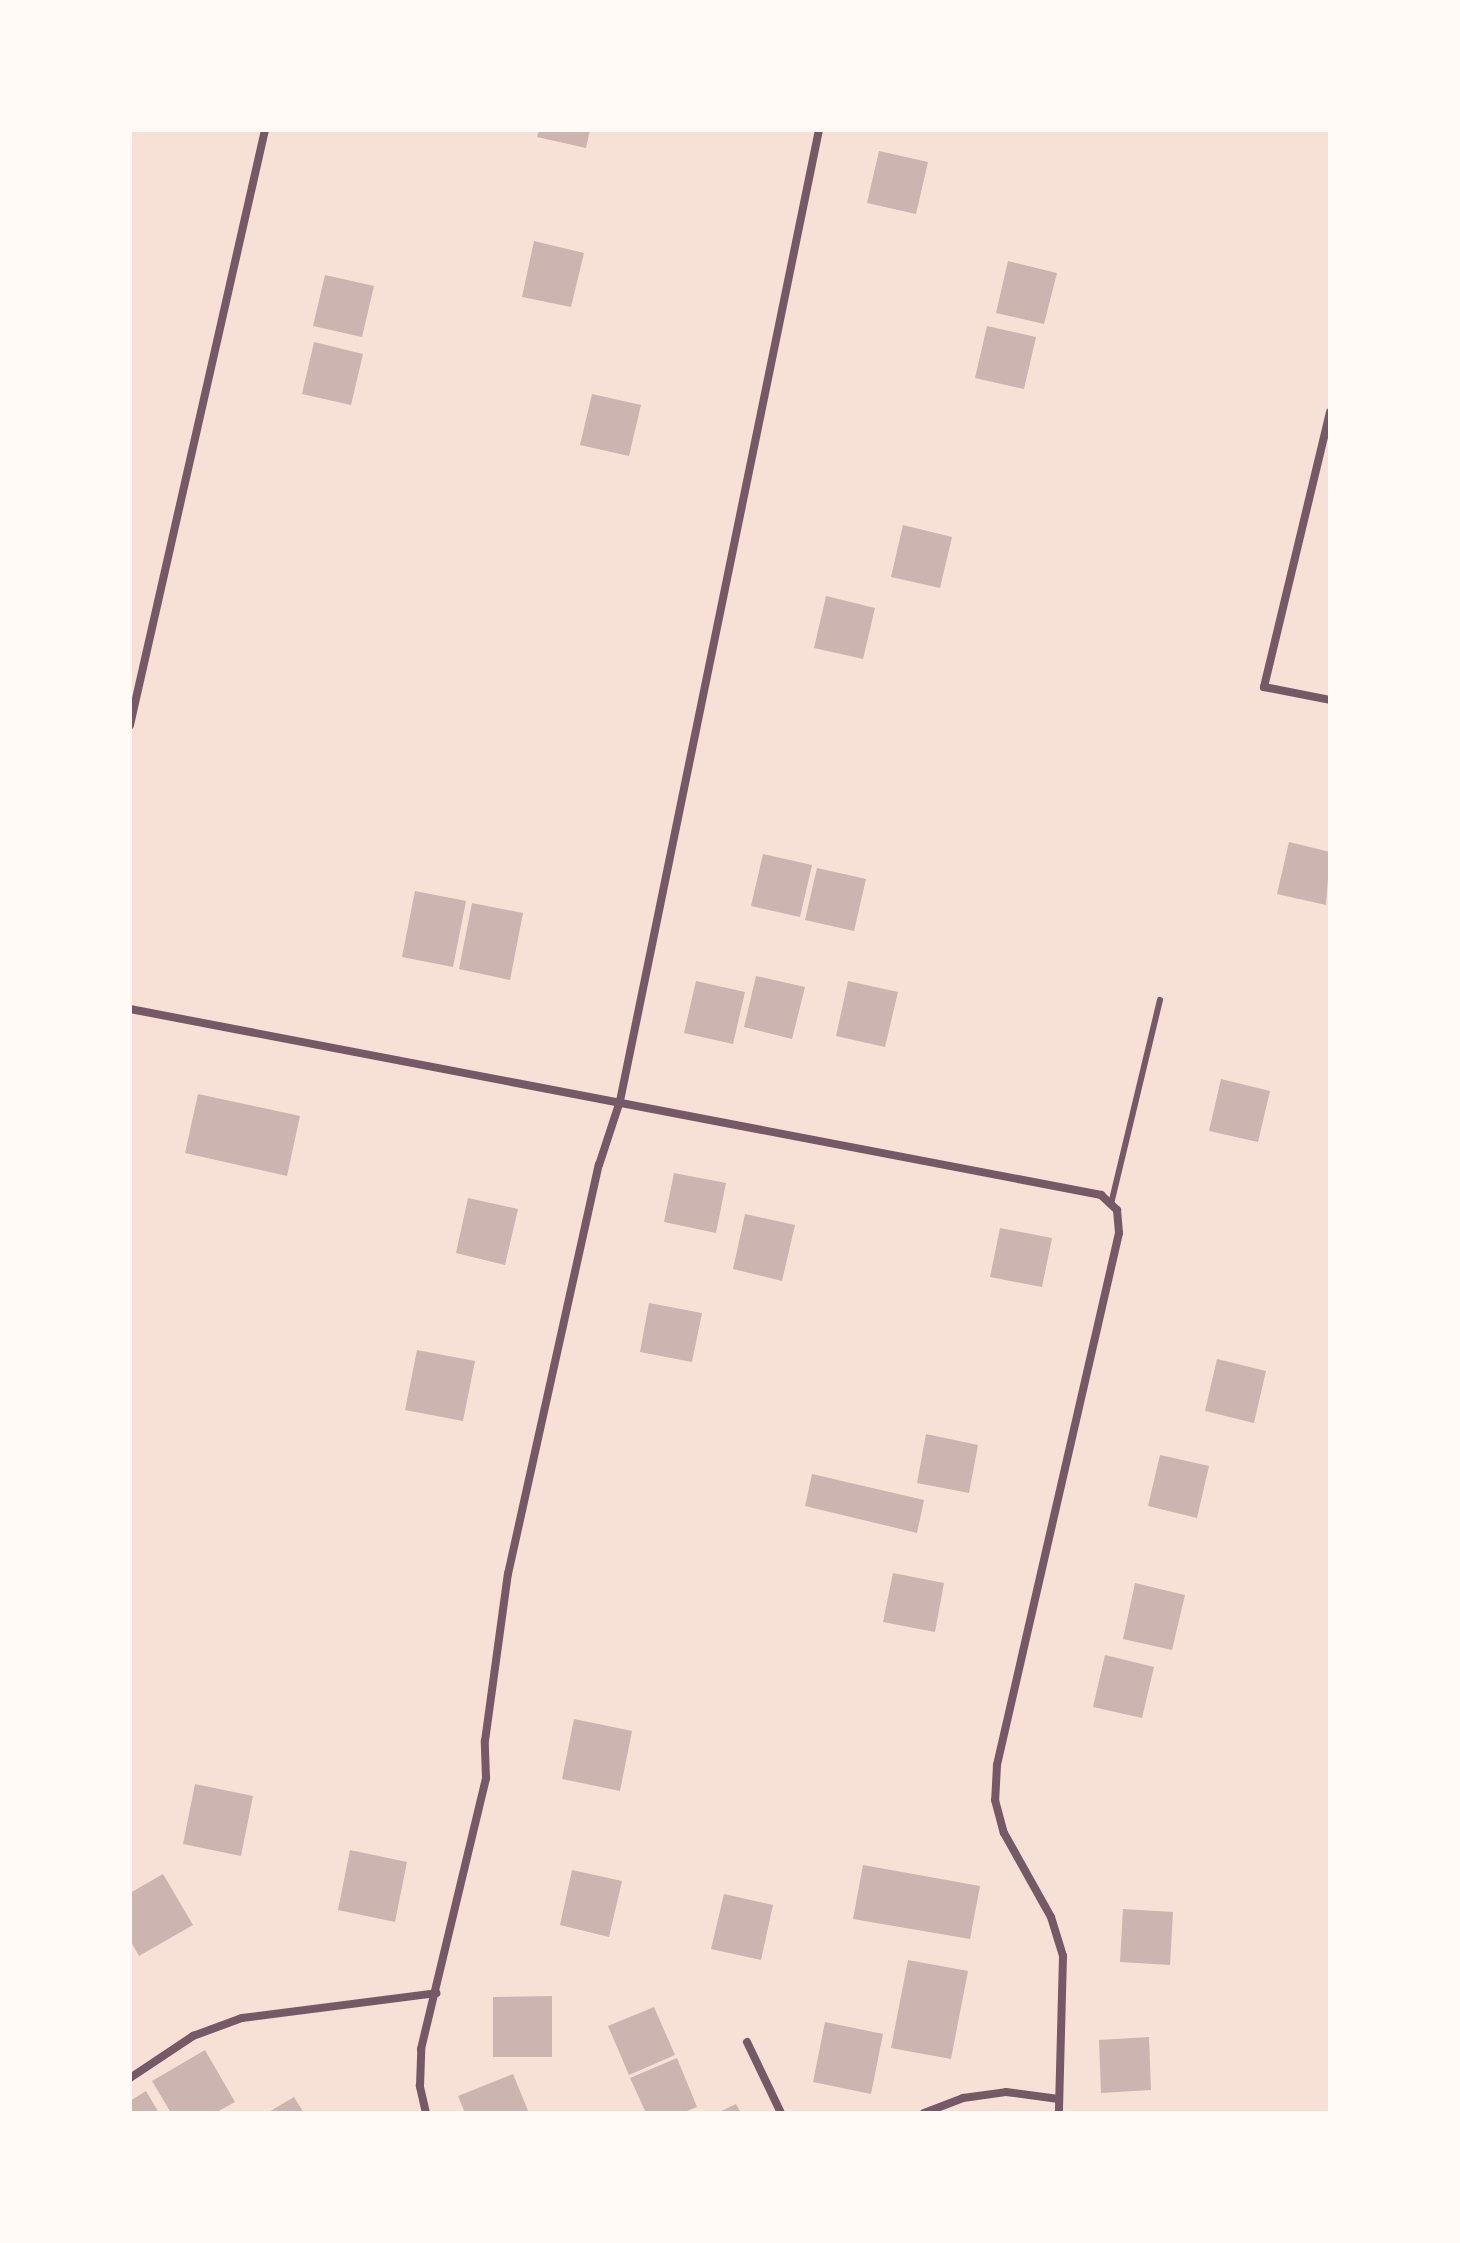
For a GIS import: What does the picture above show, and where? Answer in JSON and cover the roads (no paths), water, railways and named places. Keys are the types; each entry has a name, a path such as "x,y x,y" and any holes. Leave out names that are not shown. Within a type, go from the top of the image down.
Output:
{"street":[{"path":"130,725 265,130"},
{"path":"426,2113 420,2086 421,2049 486,1778 485,1741 508,1574 599,1165 620,1101 819,130"},
{"path":"1330,412 1264,687 1330,700"},
{"path":"130,1009 1101,1195 1117,1210 1119,1233 996,1788 1004,1833 1051,1917 1063,1956 1059,2113"},
{"path":"130,2078 193,2036 242,2018 436,1993"},
{"path":"747,2042 781,2113"},
{"path":"924,2113 963,2098 1006,2092 1059,2099"}],"lane":[{"path":"1111,1204 1160,1000"}]}
